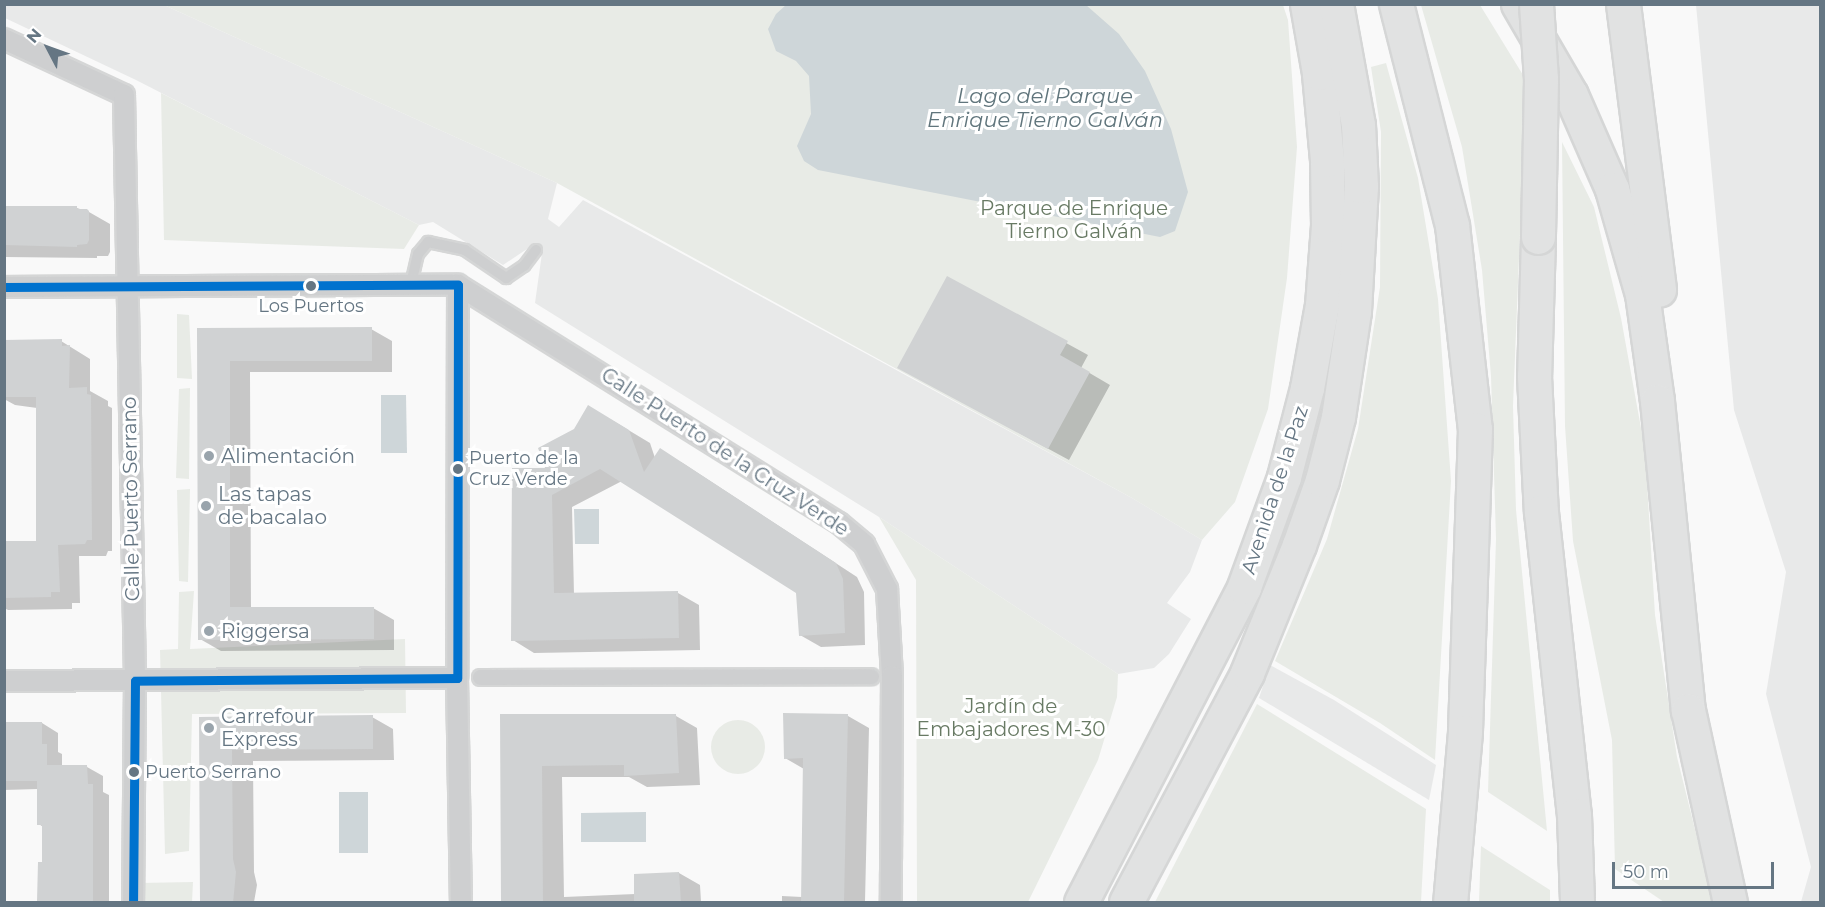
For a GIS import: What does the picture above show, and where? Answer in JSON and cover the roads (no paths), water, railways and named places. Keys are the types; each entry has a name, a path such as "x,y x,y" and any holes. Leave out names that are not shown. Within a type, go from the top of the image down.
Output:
{"highway":[{"name":"Avenida de la Paz","path":"1082,902 1244,587 1284,477 1307,388 1322,304 1328,225 1326,160 1319,73 1307,4"},
{"path":"1126,903 1247,673 1299,546 1322,480 1338,417 1354,311 1361,186 1358,124 1336,4"},
{"path":"1396,4 1452,225 1475,429 1466,732 1450,903"},
{"path":"1518,4 1571,95 1607,178 1642,294 1657,402 1688,710 1730,903"},
{"path":"1536,4 1541,79 1534,376 1541,512 1574,815 1577,903"},
{"path":"1623,4 1661,302 1690,591 1688,710"}],"street":[{"name":"Calle Puerto Serrano","path":"4,39 124,95 135,681 132,903"},
{"path":"4,287 458,285 457,678 461,903"},
{"name":"Calle Puerto de la Cruz Verde","path":"458,285 839,523 864,544 888,589 892,676 891,903"},
{"path":"480,677 871,676"},
{"path":"4,681 457,678"}],"lane":[{"path":"411,284 418,254 428,242 465,250 506,278 524,266 536,250"}],"water":[{"name":"Lago del Parque Enrique Tierno Galván","path":"786,5 1086,5 1119,34 1145,71 1171,129 1188,192 1175,231 1160,237 818,170 804,161 797,146 811,114 809,76 796,61 776,51 768,29 776,14"},
{"path":"381,395 406,395 407,453 381,453"},
{"path":"574,509 599,509 599,544 575,544"},
{"path":"339,792 368,792 368,853 339,853"},
{"path":"646,812 646,842 581,842 581,813"}],"place":[{"name":"Los Puertos","path":"311,286"},
{"name":"Alimentación","path":"209,456"},
{"name":"Puerto de la Cruz Verde","path":"458,469"},
{"name":"Las tapas de bacalao","path":"206,506"},
{"name":"Riggersa","path":"209,631"},
{"name":"Carrefour Express","path":"209,728"},
{"name":"Puerto Serrano","path":"134,772"}],"park label":[{"name":"Parque de Enrique Tierno Galván","path":"1074,220"},
{"name":"Jardín de Embajadores M-30","path":"1011,718"}]}
